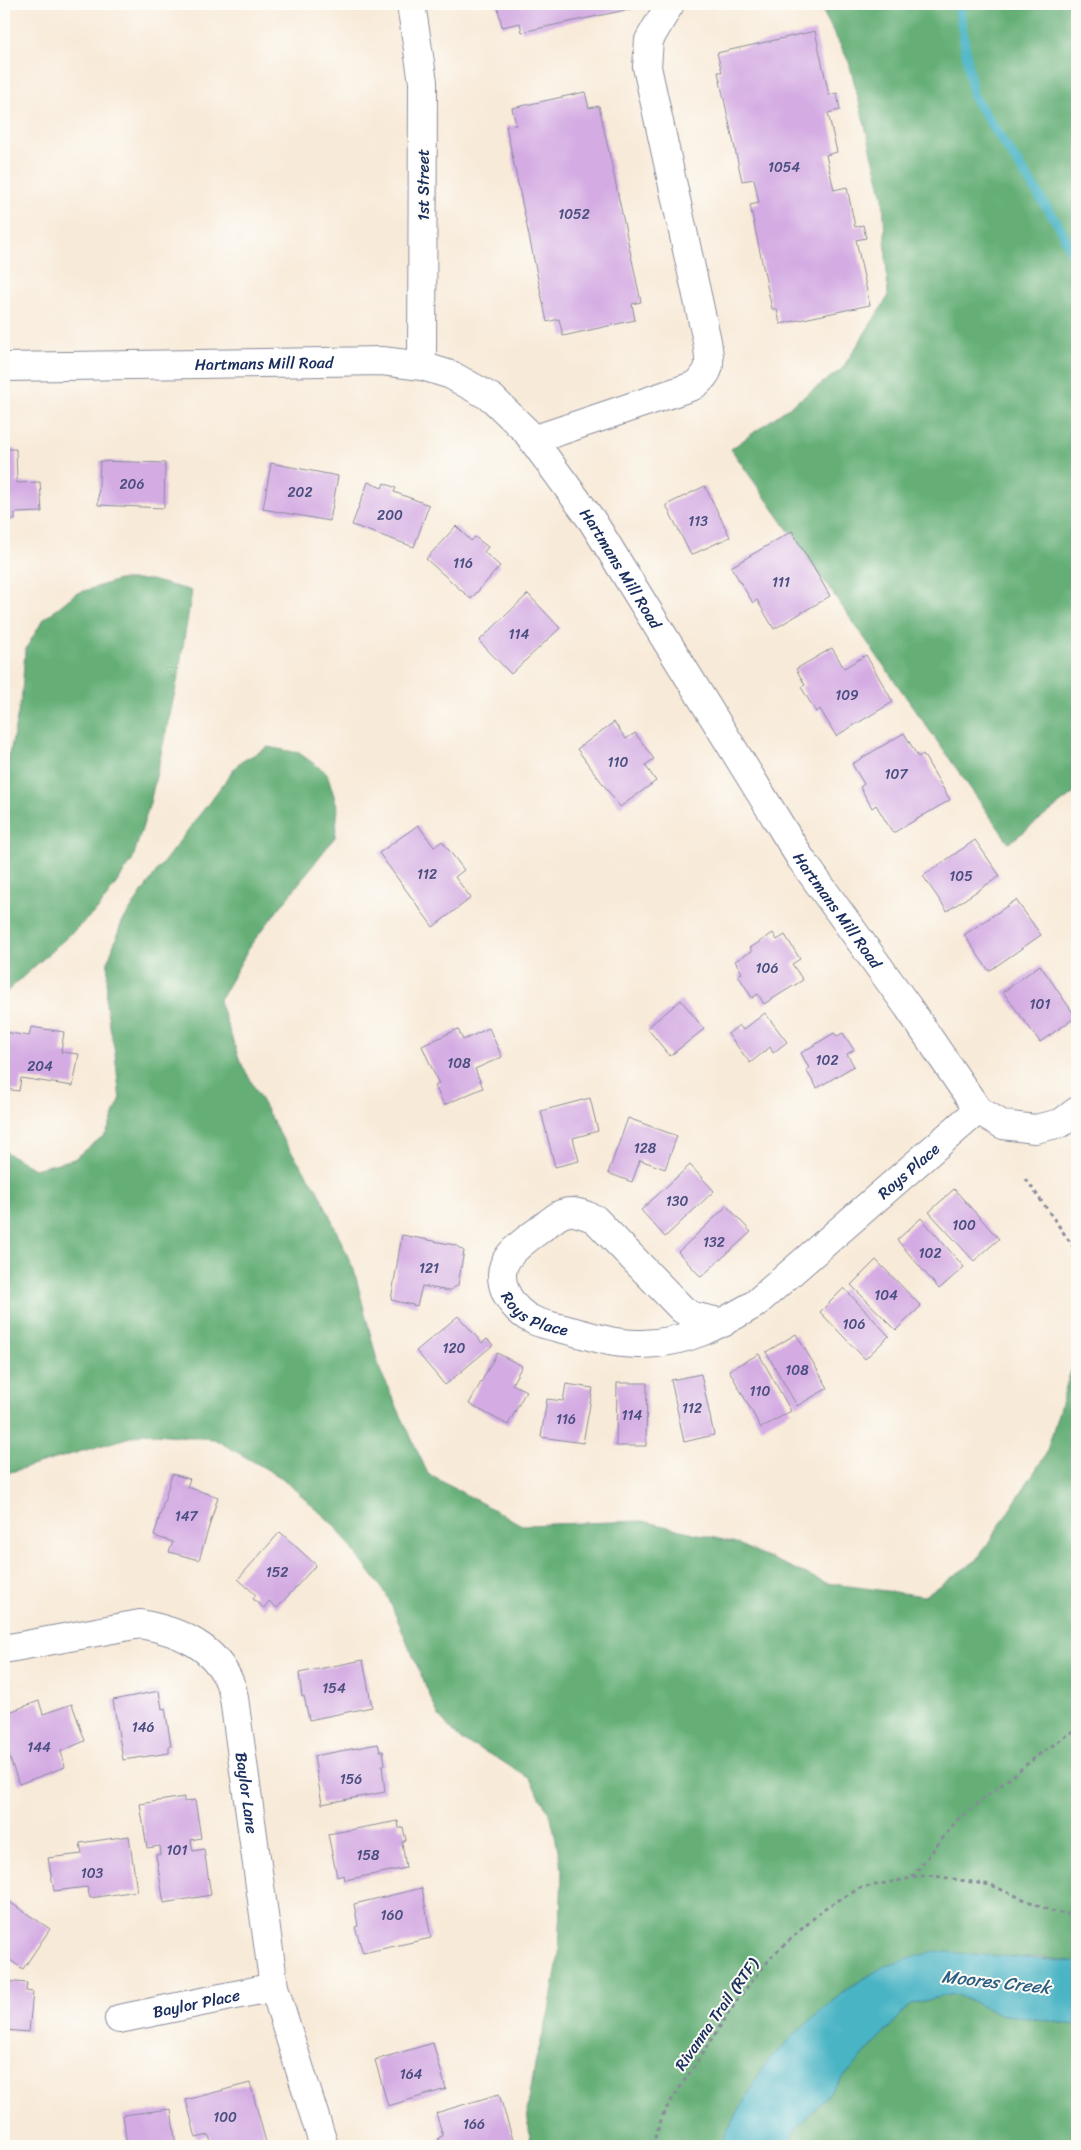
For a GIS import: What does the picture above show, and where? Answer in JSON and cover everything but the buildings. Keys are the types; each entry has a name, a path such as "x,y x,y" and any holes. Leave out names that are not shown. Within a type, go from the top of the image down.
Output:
{"street":[{"name":"1st Street","path":"411,4 423,82 422,366"},
{"path":"533,440 693,386 705,378 710,364 708,341 647,67 649,40 670,4"},
{"name":"Hartmans Mill Road","path":"4,367 382,361 422,366 451,375 492,398 533,440 598,530 801,859 908,1007 978,1110 1003,1125 1035,1129 1061,1123 1077,1111"},
{"name":"Roys Place","path":"723,1323 692,1316 682,1309 595,1219 578,1212 564,1211 521,1244 508,1257 503,1276 506,1296 515,1308 534,1320 609,1342 642,1344 694,1337 723,1323 755,1304 978,1110"},
{"name":"Baylor Lane","path":"4,1648 140,1624 162,1628 181,1635 206,1648 222,1666 232,1688 274,1987 324,2146"},
{"name":"Baylor Place","path":"119,2019 274,1987"}],"path":[{"path":"1026,1179 1077,1252"},
{"path":"912,1878 957,1820 1041,1753 1077,1729"},
{"name":"Rivanna Trail (RTF)","path":"652,2146 664,2112 740,1996 774,1954 825,1908 860,1888 928,1875 991,1885 1051,1911 1077,1916"}],"green space":[{"path":"819,4 1077,4 1077,791 1009,843 731,449 842,369 888,297 883,197 849,62"},
{"path":"118,580 151,580 192,591 177,683 150,803 132,861 98,909 4,994 4,762 11,748 22,693 25,650 43,620 75,594"},
{"path":"268,747 299,753 327,773 338,809 335,837 252,943 219,1001 240,1061 282,1138 318,1190 354,1270 379,1368 428,1474 522,1525 643,1521 736,1543 826,1583 924,1596 977,1560 1046,1454 1077,1350 1077,1962 1035,1957 883,1967 847,1989 800,2029 763,2067 719,2146 531,2146 527,2111 536,2059 548,2016 559,1955 562,1869 551,1817 530,1779 497,1758 461,1740 439,1717 387,1595 336,1527 282,1478 214,1439 144,1433 4,1474 4,1151 34,1169 74,1159 106,1134 120,1100 115,1053 106,1005 108,961 122,922 156,872 239,763"},
{"path":"954,1994 1000,2014 1077,2025 1077,2146 788,2146 796,2129 911,2004"}],"water":[{"name":"Moores Creek","path":"934,1951 1077,1962 1077,2025 1000,2014 954,1994 911,2004 796,2129 788,2146 719,2146 763,2067 800,2029 847,1989 883,1967"}],"waterway":[{"path":"960,4 973,96 1061,229 1077,264"}]}
